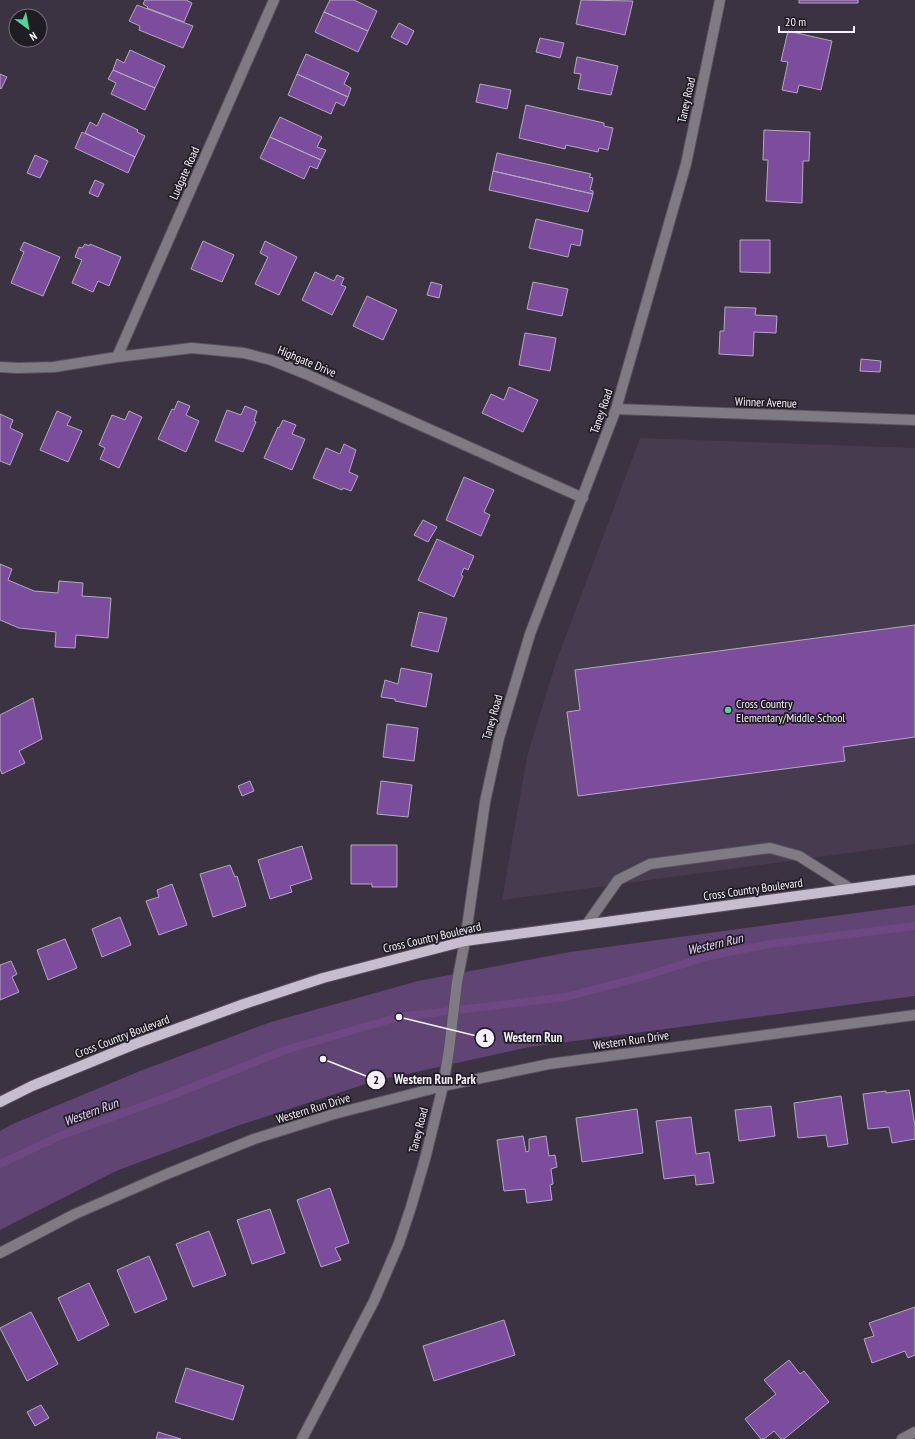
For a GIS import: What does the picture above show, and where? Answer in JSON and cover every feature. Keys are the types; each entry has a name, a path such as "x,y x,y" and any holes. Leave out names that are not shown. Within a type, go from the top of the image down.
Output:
{"main road":[{"name":"Cross Country Boulevard","path":"0,1102 32,1086 135,1044 244,1004 323,978 465,941 915,880"}],"street":[{"name":"Ludgate Road","path":"116,357 274,0"},
{"name":"Taney Road","path":"302,1439 374,1301 399,1243 425,1159 443,1086 457,982 465,941 485,802 499,738 530,634 616,409 686,164 720,0"},
{"name":"Highgate Drive","path":"0,367 54,367 116,357 192,348 244,353 271,360 306,374 583,498"},
{"name":"Winner Avenue","path":"616,409 915,420"},
{"path":"587,924 618,880 650,864 770,848 799,856 851,889"},
{"name":"Western Run Drive","path":"0,1253 75,1214 167,1174 254,1139 334,1114 443,1086 550,1064 915,1015"},
{"path":"902,1439 915,1432"}],"shaded area":[{"name":"Cross Country Elementary/Middle School","path":"640,438 915,448 915,844 502,900 527,756 555,665"},
{"path":"915,905 915,996 529,1047 375,1081 237,1126 116,1171 0,1230 0,1131 15,1123 140,1071 271,1022 418,981 570,952"}],"building":[{"path":"145,0 186,0 192,3 184,22 147,8 148,7 143,4"},
{"path":"330,0 354,0 377,11 368,31 324,12"},
{"path":"581,0 633,1 625,35 576,24"},
{"path":"799,0 858,0 858,3 799,3"},
{"path":"137,5 193,26 183,48 139,30 140,26 129,21"},
{"path":"324,12 368,31 358,52 315,32"},
{"path":"399,23 414,31 407,45 391,37"},
{"path":"788,31 832,41 821,90 799,85 797,93 782,90 788,62 781,61"},
{"path":"540,38 564,43 560,58 536,52"},
{"path":"130,50 165,66 155,88 113,70 117,59 124,63"},
{"path":"306,54 349,73 344,84 351,88 348,97 297,74"},
{"path":"577,57 618,66 611,95 578,89 581,74 574,73"},
{"path":"113,70 155,88 145,110 111,94 116,83 108,79"},
{"path":"0,74 7,77 1,89 0,88"},
{"path":"297,74 348,97 344,106 336,102 331,114 288,95"},
{"path":"480,84 511,90 507,109 476,102"},
{"path":"526,105 604,123 604,126 613,128 608,150 599,148 598,152 566,145 565,149 519,138"},
{"path":"103,113 138,130 137,132 145,136 135,157 85,133 90,122 97,126"},
{"path":"280,117 322,137 317,147 326,150 321,160 270,137"},
{"path":"764,130 810,132 809,161 803,161 802,203 766,201 768,160 763,160"},
{"path":"82,132 135,157 128,173 75,148"},
{"path":"270,137 321,160 317,169 310,166 304,179 260,158"},
{"path":"497,153 591,174 589,177 593,178 590,190 593,191 593,194 493,171"},
{"path":"35,155 48,161 40,178 27,173"},
{"path":"493,171 593,194 588,212 489,190"},
{"path":"95,180 104,184 98,197 89,193"},
{"path":"536,219 583,230 580,246 571,244 568,257 529,248"},
{"path":"740,240 770,240 770,273 740,272"},
{"path":"203,241 234,255 222,282 191,269"},
{"path":"265,241 297,257 279,295 255,284 268,257 260,253"},
{"path":"24,242 60,257 43,296 11,283 24,252 20,250"},
{"path":"85,244 89,246 90,244 121,257 109,286 98,281 93,292 72,283 82,260 75,257 79,247 82,248"},
{"path":"315,272 334,281 337,275 344,278 341,285 346,287 332,315 302,300"},
{"path":"431,282 442,285 439,298 427,295"},
{"path":"533,282 568,289 562,316 527,309"},
{"path":"367,296 397,310 383,340 353,326"},
{"path":"725,307 756,308 755,315 777,316 776,333 754,332 753,356 719,354 720,331 724,331"},
{"path":"525,333 556,338 550,371 519,365"},
{"path":"861,359 881,361 880,372 860,371"},
{"path":"509,387 538,400 523,432 482,413 491,394 504,400"},
{"path":"178,401 190,406 186,415 199,421 186,452 158,439 172,409 174,410"},
{"path":"245,406 257,411 254,421 256,422 243,452 215,441 227,410 241,415"},
{"path":"57,411 71,417 67,425 82,431 68,462 40,450"},
{"path":"129,411 142,417 119,468 100,459 105,448 99,445 112,415 125,420"},
{"path":"0,414 13,420 10,428 23,434 10,465 0,461"},
{"path":"283,420 296,425 292,434 305,439 292,470 264,458 278,427 279,428"},
{"path":"344,444 356,450 349,472 358,476 351,491 343,488 342,490 313,478 326,448 340,454"},
{"path":"464,477 494,490 484,512 490,515 481,536 446,520"},
{"path":"423,520 437,527 428,542 414,535"},
{"path":"437,539 474,556 468,570 464,568 461,575 463,576 454,597 418,580"},
{"path":"0,564 12,569 8,580 34,591 58,593 59,581 83,583 82,596 111,598 108,638 76,635 75,648 55,647 56,632 19,628 0,620"},
{"path":"419,612 447,618 438,652 411,646"},
{"path":"915,625 915,737 843,747 845,761 578,796 567,712 580,710 575,670"},
{"path":"401,668 432,674 426,707 381,697 385,680 398,684"},
{"path":"33,698 42,739 19,751 25,763 2,774 0,769 0,715"},
{"path":"387,724 418,728 414,761 383,757"},
{"path":"250,781 254,791 242,796 238,786"},
{"path":"381,781 412,785 408,817 377,814"},
{"path":"351,845 397,845 397,887 372,887 372,884 351,884"},
{"path":"302,846 312,879 290,886 292,892 270,899 258,860"},
{"path":"230,865 235,877 237,876 246,906 213,917 200,874"},
{"path":"172,884 187,925 159,935 146,901 159,897 157,890"},
{"path":"120,917 131,945 102,957 92,929"},
{"path":"65,939 77,968 48,980 37,950"},
{"path":"11,961 17,974 12,977 19,992 0,1000 0,965"},
{"path":"909,1090 915,1126 915,1139 892,1143 889,1127 868,1129 863,1094"},
{"path":"841,1096 848,1144 828,1147 826,1135 798,1138 794,1103"},
{"path":"771,1106 775,1136 739,1141 735,1110"},
{"path":"637,1109 643,1153 582,1162 576,1118"},
{"path":"691,1117 696,1154 709,1152 714,1183 696,1185 695,1175 664,1179 656,1121"},
{"path":"523,1136 526,1152 529,1151 529,1139 546,1136 549,1156 555,1155 557,1167 551,1169 553,1184 550,1185 552,1200 527,1203 525,1189 504,1191 497,1140"},
{"path":"330,1188 349,1243 335,1248 341,1260 321,1267 297,1200"},
{"path":"270,1209 285,1253 252,1264 237,1220"},
{"path":"209,1231 226,1275 193,1287 176,1244"},
{"path":"149,1256 167,1299 135,1313 117,1270"},
{"path":"89,1283 109,1325 78,1341 58,1298"},
{"path":"915,1307 915,1355 908,1358 905,1351 872,1363 864,1339 874,1336 869,1323"},
{"path":"31,1312 58,1364 27,1381 0,1328"},
{"path":"504,1320 515,1355 434,1381 423,1346"},
{"path":"789,1360 800,1374 804,1371 829,1402 784,1439 781,1439 774,1431 764,1439 761,1439 745,1419 776,1394 764,1380"},
{"path":"186,1368 244,1386 233,1420 175,1402"},
{"path":"41,1405 49,1418 35,1426 27,1412"},
{"path":"158,1432 181,1439 156,1439"}],"waterway":[{"name":"Western Run","path":"0,1164 60,1136 165,1098 285,1050 399,1017 566,997 645,976 709,956 770,944 915,926"}],"place":[{"name":"Cross Country Elementary/Middle School","path":"728,710"},
{"name":"Western Run","path":"399,1017"},
{"name":"Western Run Park","path":"323,1059"}]}
